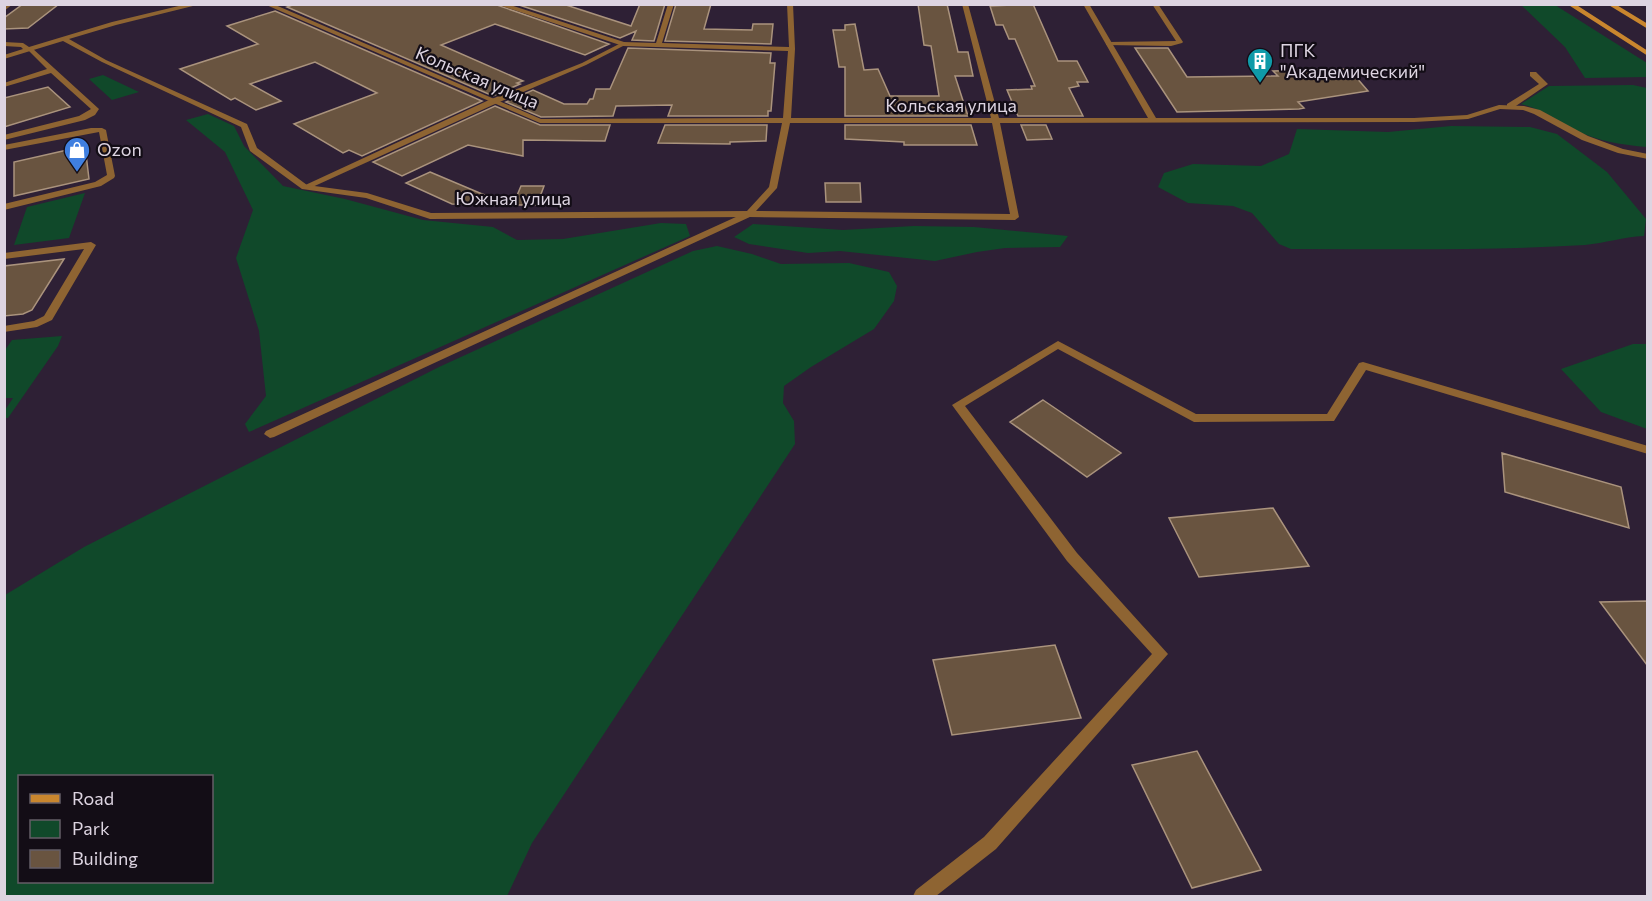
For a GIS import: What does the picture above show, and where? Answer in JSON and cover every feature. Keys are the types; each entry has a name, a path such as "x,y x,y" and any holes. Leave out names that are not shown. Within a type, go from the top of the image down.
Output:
{"main road":[{"path":"1570,4 1647,54"},
{"path":"1610,4 1647,26"}],"street":[{"path":"4,9 10,4"},
{"path":"4,57 128,19 198,4"},
{"name":"Кольская улица","path":"267,4 540,121 1414,120 1468,117 1510,106 1537,111 1562,127 1611,148 1647,156"},
{"path":"499,4 623,44 792,49"},
{"path":"658,46 671,4"},
{"path":"270,434 749,214 773,188 786,121 792,49 790,4"},
{"path":"965,4 996,121"},
{"path":"1086,4 1154,121"},
{"path":"1108,44 1180,42 1155,4"},
{"name":"Южная улица","path":"64,39 104,61 244,126 253,148 292,180 305,187 367,196 430,216 749,214 1015,217 996,121"},
{"path":"4,44 23,45 95,109 82,118 4,138"},
{"path":"305,187 492,102 584,64 623,44"},
{"path":"4,85 52,70"},
{"path":"1510,106 1544,84 1533,74"},
{"path":"4,148 91,130 102,130 111,176 98,184 4,207"},
{"path":"4,256 91,245 48,318 37,324 4,329"},
{"path":"922,897 990,843 1161,654 1072,557 958,405 1058,344 1194,418 1330,418 1363,366 1647,450"}],"green space":[{"path":"1521,5 1555,5 1647,63 1647,77 1585,78 1565,47"},
{"path":"103,75 139,92 112,100 89,79"},
{"path":"1633,85 1647,88 1647,147 1619,144 1592,137 1521,104 1549,86"},
{"path":"208,114 234,126 244,146 283,186 345,199 423,220 493,227 517,240 563,239 661,223 686,224 690,236 249,432 245,424 266,396 259,331 236,258 253,210 225,152 186,120"},
{"path":"1451,126 1530,127 1557,134 1607,172 1646,219 1644,236 1585,245 1548,247 1291,249 1279,244 1252,213 1233,206 1188,203 1158,187 1164,173 1193,164 1261,166 1289,154 1297,129 1388,132"},
{"path":"85,193 69,238 14,245 27,207"},
{"path":"753,224 843,230 914,226 974,227 1068,236 1060,247 1005,248 935,261 840,251 808,253 749,244 734,237"},
{"path":"717,246 781,264 849,263 889,272 897,286 894,301 874,329 784,386 783,403 794,421 795,444 532,843 507,896 5,896 5,595 84,547 439,367 693,251"},
{"path":"62,336 58,346 8,418 5,418 5,410 13,398 5,398 5,350 12,340"},
{"path":"1633,344 1647,344 1647,429 1601,412 1561,369"}],"building":[{"path":"23,4 59,4 28,28 4,29 4,18"},
{"path":"295,4 494,4 609,44 585,55 495,24 441,45 523,81 493,96 287,7"},
{"path":"516,4 563,4 631,26 640,4 665,4 654,41 632,40 636,31 620,38"},
{"path":"676,4 711,4 704,29 752,30 753,24 773,24 771,44 665,41"},
{"path":"918,4 947,4 958,52 968,52 973,76 955,76 968,116 845,116 845,67 839,67 833,30 845,30 845,25 855,24 864,70 878,69 890,96 939,96 931,46 924,45"},
{"path":"1033,4 1058,61 1077,61 1088,82 1077,82 1079,86 1069,88 1083,116 1018,116 1007,90 1032,89 1031,86 1035,86 1015,39 1009,39 1003,25 996,25 990,6"},
{"path":"275,11 482,101 362,156 349,150 343,153 294,124 377,93 315,62 250,84 281,101 256,110 235,98 231,100 180,69 258,44 227,26"},
{"path":"628,48 771,53 770,63 775,63 771,111 768,111 768,116 668,116 672,105 616,106 613,116 541,117 506,102 533,90 564,104 587,104 590,99 593,99 596,89 610,89"},
{"name":"ПГК \"Академический\"","path":"1135,48 1168,48 1187,77 1278,76 1273,71 1349,69 1368,91 1298,102 1304,108 1299,109 1177,112"},
{"path":"48,87 70,107 4,127 4,98"},
{"path":"495,106 540,125 610,125 605,141 523,140 523,156 468,145 402,176 373,162"},
{"path":"665,125 767,125 766,141 730,142 730,144 658,143"},
{"path":"845,125 971,125 977,145 904,145 904,142 845,139"},
{"path":"1021,125 1046,125 1052,139 1027,140"},
{"path":"85,146 89,179 14,196 14,162"},
{"path":"430,172 506,204 452,204 406,183"},
{"path":"825,183 860,183 861,202 826,202"},
{"path":"521,186 544,186 537,205 513,205"},
{"path":"64,259 32,310 23,314 4,316 4,266"},
{"path":"1043,400 1121,453 1087,477 1010,422"},
{"path":"1502,453 1621,487 1629,528 1505,492"},
{"path":"1273,508 1309,566 1199,577 1169,518"},
{"path":"1647,601 1647,665 1600,602"},
{"path":"1055,645 1081,718 952,735 933,660"},
{"path":"1197,751 1261,870 1192,888 1132,765"}],"place":[{"name":"ПГК \"Академический\"","path":"1260,84"},
{"name":"Ozon","path":"77,173"}]}
